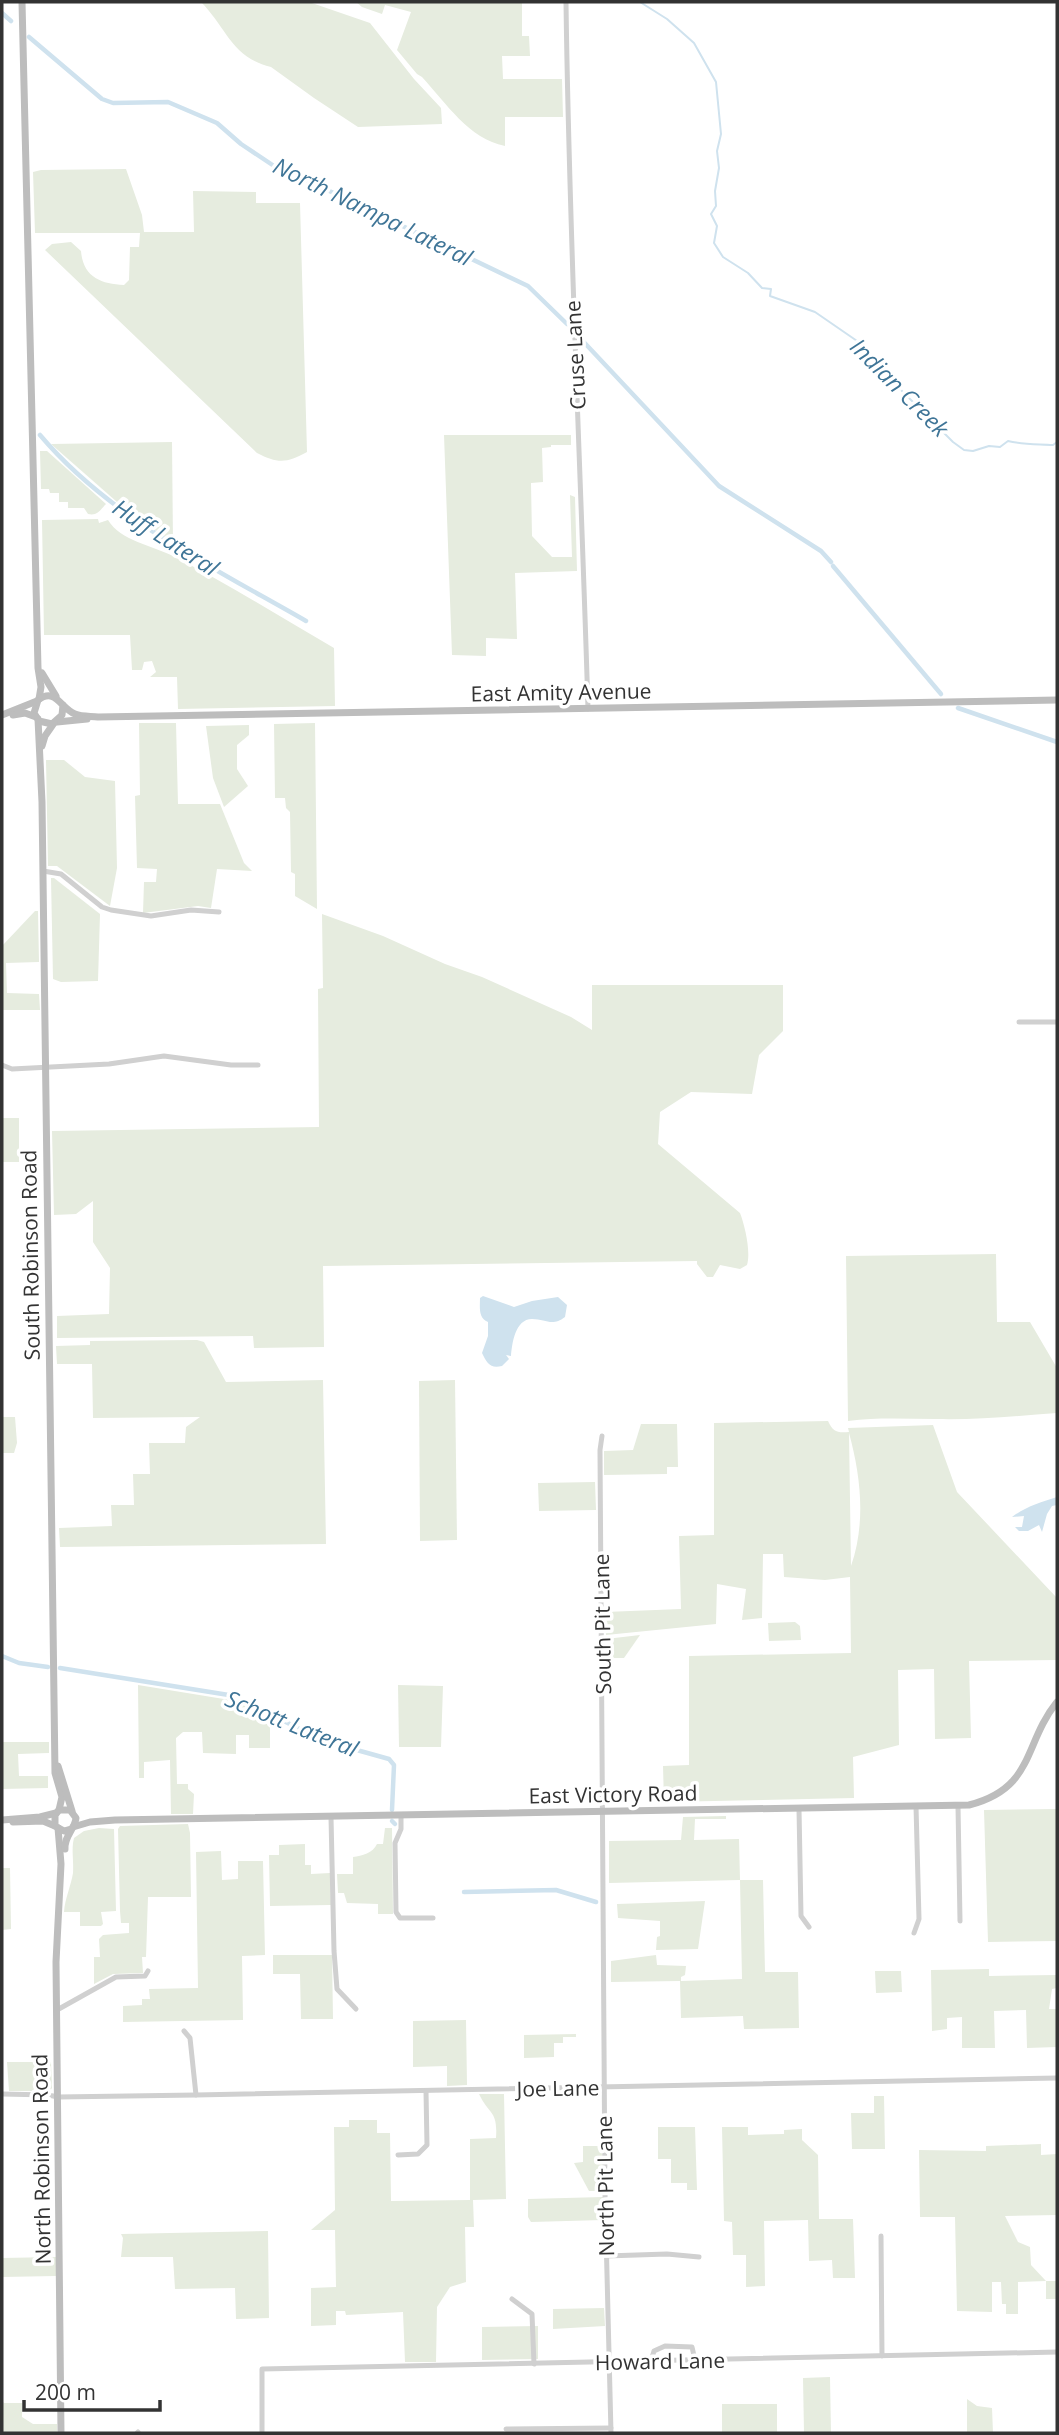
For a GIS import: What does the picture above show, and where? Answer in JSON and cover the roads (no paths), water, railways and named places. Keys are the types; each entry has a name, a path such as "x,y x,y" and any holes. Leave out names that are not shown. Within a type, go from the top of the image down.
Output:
{"street":[{"path":"22,2 38,668 41,687 34,708 37,718"},
{"name":"Cruse Lane","path":"566,2 573,337 580,435 588,709"},
{"path":"2,716 20,713 48,724 55,722 62,715 63,705 46,681 39,659"},
{"path":"2,716 47,695 57,697"},
{"name":"East Amity Avenue","path":"55,722 98,717 1057,698"},
{"name":"East Amity Avenue","path":"63,705 75,714 98,717"},
{"name":"South Robinson Road","path":"37,718 41,750 57,1760 55,1773 62,1797 58,1811"},
{"name":"South Robinson Road","path":"41,750 45,736 55,722"},
{"path":"43,871 61,874 102,907 111,911 151,916 191,910 219,912"},
{"path":"1019,1022 1057,1022"},
{"path":"2,1065 12,1069 109,1064 164,1056 231,1065 257,1065"},
{"name":"South Pit Lane","path":"602,1436 603,1812"},
{"name":"East Victory Road","path":"72,1828 90,1822 115,1820 958,1806 990,1798 1010,1785 1024,1767 1057,1702"},
{"name":"South Robinson Road","path":"57,1760 74,1813"},
{"path":"914,1933 919,1919 916,1806"},
{"path":"958,1806 960,1921"},
{"path":"66,1809 74,1813 76,1821 72,1828 64,1831 43,1821 2,1821 40,1817 66,1809"},
{"path":"799,1809 801,1916 809,1927"},
{"path":"56,1827 54,1819 58,1811"},
{"name":"North Pit Lane","path":"603,1812 606,2256 611,2431"},
{"name":"East Victory Road","path":"74,1813 83,1818 102,1817 115,1820"},
{"path":"401,1816 401,1829 395,1843 396,1912 400,1918 433,1918"},
{"path":"331,1817 337,1989 356,2009"},
{"name":"North Robinson Road","path":"56,1827 61,1851 57,2010 61,2433"},
{"name":"North Robinson Road","path":"61,1884 66,1866 65,1841 72,1828"},
{"path":"57,2010 116,1977 145,1976 148,1971"},
{"path":"184,2031 190,2038 196,2095"},
{"name":"Joe Lane","path":"2,2094 58,2097 196,2095 1057,2078"},
{"path":"398,2155 418,2154 427,2146 426,2091"},
{"path":"881,2236 882,2356"},
{"path":"606,2256 667,2254 699,2257"},
{"path":"512,2299 532,2314 534,2364"},
{"path":"651,2361 654,2351 665,2346 692,2347 695,2360"},
{"name":"Howard Lane","path":"262,2433 262,2370 1057,2352"},
{"path":"506,2429 611,2431"}],"water":[{"path":"483,1296 514,1307 558,1297 567,1305 565,1317 556,1322 526,1320 518,1328 511,1356 506,1355 509,1359 502,1366 495,1367 487,1362 482,1353 488,1336 488,1322 480,1312 480,1298"},
{"path":"1057,1497 1057,1505 1052,1506 1047,1514 1042,1532 1039,1525 1028,1531 1019,1531 1015,1527 1022,1527 1024,1516 1012,1517"}],"waterway":[{"name":"Indian Creek","path":"640,2 667,19 694,43 716,82 721,134 717,151 719,168 715,191 716,206 711,214 717,226 714,243 723,257 748,273 762,288 771,289 770,296 815,312 860,343 894,383 964,450 1000,447 1008,441 1053,445 1057,442"},
{"name":"North Nampa Lateral","path":"2,13 11,21"},
{"name":"North Nampa Lateral","path":"29,37 102,99 113,103 168,102 217,123 241,144 280,170 298,176 528,286 567,324"},
{"name":"North Nampa Lateral","path":"580,338 719,486 821,551 831,562"},
{"name":"Huff Lateral","path":"40,435 98,492 131,516 200,561 306,621"},
{"name":"North Nampa Lateral","path":"833,566 941,694"},
{"name":"North Nampa Lateral","path":"958,708 1057,742"},
{"name":"Schott Lateral","path":"2,1656 19,1663 48,1667"},
{"name":"Schott Lateral","path":"60,1668 235,1696 321,1740 389,1759 394,1765 392,1810"},
{"name":"Schott Lateral","path":"392,1821 395,1824"},
{"name":"Schott Lateral","path":"464,1892 556,1890 596,1902"}]}
